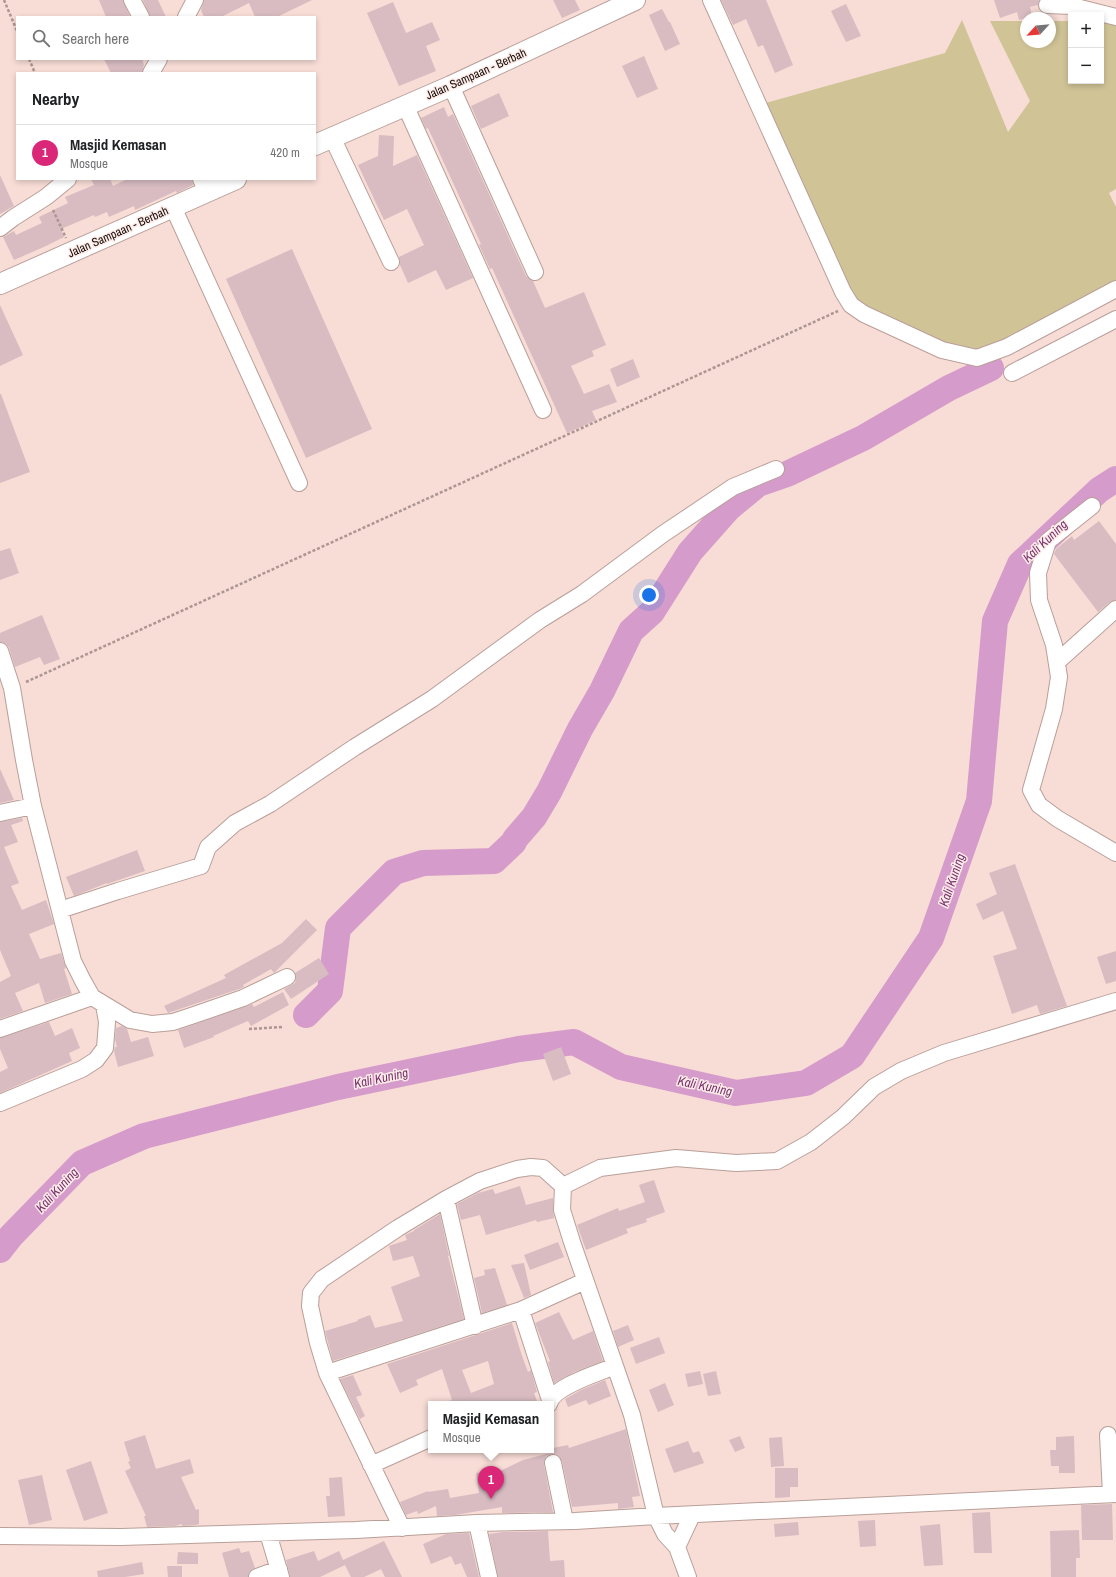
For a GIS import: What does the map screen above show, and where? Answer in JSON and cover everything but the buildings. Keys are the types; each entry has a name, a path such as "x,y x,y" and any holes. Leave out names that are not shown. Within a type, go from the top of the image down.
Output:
{"main road":[{"name":"Jalan Sampaan - Berbah","path":"324,141 451,86 635,0"},
{"name":"Jalan Sampaan - Berbah","path":"0,284 173,207 204,185 231,180"}],"street":[{"path":"132,0 140,16"},
{"path":"187,16 195,0"},
{"path":"711,0 840,285 851,305 864,314 942,350 977,358 1007,347 1116,289"},
{"path":"1047,5 1072,6 1116,17"},
{"path":"451,86 535,272"},
{"path":"405,105 543,410"},
{"path":"324,141 391,262"},
{"path":"0,228 46,197 67,180"},
{"path":"173,207 299,483"},
{"path":"1012,373 1116,319"},
{"path":"60,910 201,866 208,847 236,824 432,699 540,620 582,594 663,534 732,487 776,469"},
{"path":"1092,506 1048,541 1038,573 1039,600 1054,645 1059,677 1054,709 1031,790 1039,805 1058,819 1116,853"},
{"path":"1057,662 1116,609"},
{"path":"0,651 6,689 24,760 33,806 73,961 82,981 98,1001 107,1022 105,1048 96,1060 82,1068 0,1103"},
{"path":"0,813 33,806"},
{"path":"0,1029 98,1001 130,1020 152,1024 174,1022 243,998 287,977"},
{"path":"563,1186 600,1168 676,1158 736,1163 776,1161 812,1142 843,1118 874,1087 901,1071 944,1053 1116,1001"},
{"path":"402,1528 327,1373 310,1306 311,1293 322,1279 398,1228 446,1199 480,1181 517,1169 531,1167 542,1168 563,1186"},
{"path":"563,1186 562,1210 632,1415 656,1516 665,1534 677,1547 688,1577"},
{"path":"446,1199 475,1326"},
{"path":"327,1373 521,1310 585,1281"},
{"path":"521,1310 550,1401"},
{"path":"551,1401 561,1389 615,1366"},
{"path":"0,1536 121,1537 402,1528 477,1523 564,1521 1114,1494 1108,1436"},
{"path":"371,1465 428,1439"},
{"path":"553,1463 564,1521"},
{"path":"677,1547 692,1515"},
{"path":"477,1523 489,1577"},
{"path":"257,1577 280,1573 268,1533"}],"path":[{"path":"4,0 16,29"},
{"path":"29,60 35,72"},
{"path":"46,197 74,252"},
{"path":"6,689 851,305"},
{"path":"249,1030 282,1027"}],"shaded area":[{"path":"962,20 1008,132 1030,101 990,21 1020,21 1020,48 1056,48 1056,21 1068,21 1068,84 1104,84 1104,21 1116,21 1116,189 1109,193 1116,207 1116,288 977,358 851,305 758,105 945,53"}],"waterway":[{"path":"306,1015 330,991 338,928 394,872 423,863 494,861 514,842 534,817 549,792 580,729 602,691 631,631 652,612 690,552 729,508 758,484 787,474 863,438 949,388 991,368"},
{"name":"Kali Kuning","path":"0,1250 11,1236 82,1163 144,1136 338,1087 519,1049 574,1042 621,1067 736,1093 806,1083 852,1056 931,938 979,801 995,621 1020,564 1099,490 1116,479"}],"place":[{"name":"Masjid Kemasan","path":"491,1499"}]}
